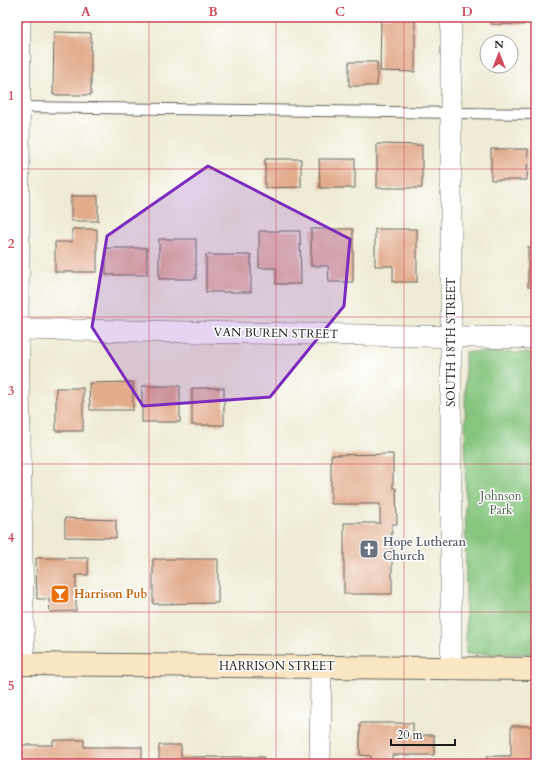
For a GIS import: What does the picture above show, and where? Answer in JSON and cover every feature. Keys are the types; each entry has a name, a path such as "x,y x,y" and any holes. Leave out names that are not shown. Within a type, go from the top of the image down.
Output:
{"street":[{"path":"20,17 18,329 20,664"},
{"name":"SOUTH 18TH STREET","path":"451,17 451,668"},
{"name":"VAN BUREN STREET","path":"18,329 536,338"},
{"name":"HARRISON STREET","path":"20,664 536,669"},
{"path":"320,764 321,667"}],"lane":[{"path":"20,107 536,114"}],"highlighted area":[{"path":"208,166 350,239 344,306 270,397 143,406 92,327 107,236"}],"green space":[{"name":"Johnson Park","path":"465,352 536,353 536,654 466,654"}],"building":[{"path":"381,17 415,17 415,72 380,71"},
{"path":"491,17 524,17 524,25 491,24"},
{"path":"54,32 91,33 91,95 53,95"},
{"path":"349,62 377,62 377,86 349,86"},
{"path":"377,144 422,145 422,188 377,188"},
{"path":"491,149 528,149 527,180 491,180"},
{"path":"265,159 301,159 301,187 265,188"},
{"path":"319,159 355,159 355,188 320,188"},
{"path":"71,196 98,196 98,221 71,221"},
{"path":"72,229 97,229 97,272 55,272 55,242 72,242"},
{"path":"311,229 353,229 353,282 329,282 328,266 311,266"},
{"path":"375,229 417,229 417,282 393,282 393,266 375,266"},
{"path":"259,231 300,231 301,284 276,284 276,268 259,268"},
{"path":"159,239 196,239 196,279 159,279"},
{"path":"528,247 536,247 536,287 528,287"},
{"path":"106,248 147,248 147,275 106,275"},
{"path":"206,255 251,255 251,292 206,292"},
{"path":"133,382 133,410 90,410 89,383"},
{"path":"142,386 180,386 180,422 142,422"},
{"path":"56,388 83,388 83,431 56,431"},
{"path":"192,388 224,388 224,425 192,425"},
{"path":"393,454 393,488 396,488 397,524 392,524 392,594 344,594 344,523 380,523 380,504 331,504 331,455"},
{"path":"65,518 116,520 116,538 65,537"},
{"path":"36,558 88,558 88,575 76,575 76,611 50,612 49,599 37,599"},
{"path":"153,559 218,559 218,603 153,604"},
{"path":"360,723 413,723 413,735 434,735 434,755 392,755 392,764 371,763 371,756 360,755"},
{"path":"511,726 536,726 536,762 487,764 487,756 511,756"},
{"path":"53,740 84,740 84,747 142,747 142,764 17,764 17,745 53,745"},
{"path":"159,745 181,745 181,757 264,757 264,764 159,764"}],"place":[{"name":"Hope Lutheran Church","path":"369,549"},
{"name":"Harrison Pub","path":"60,594"}]}
